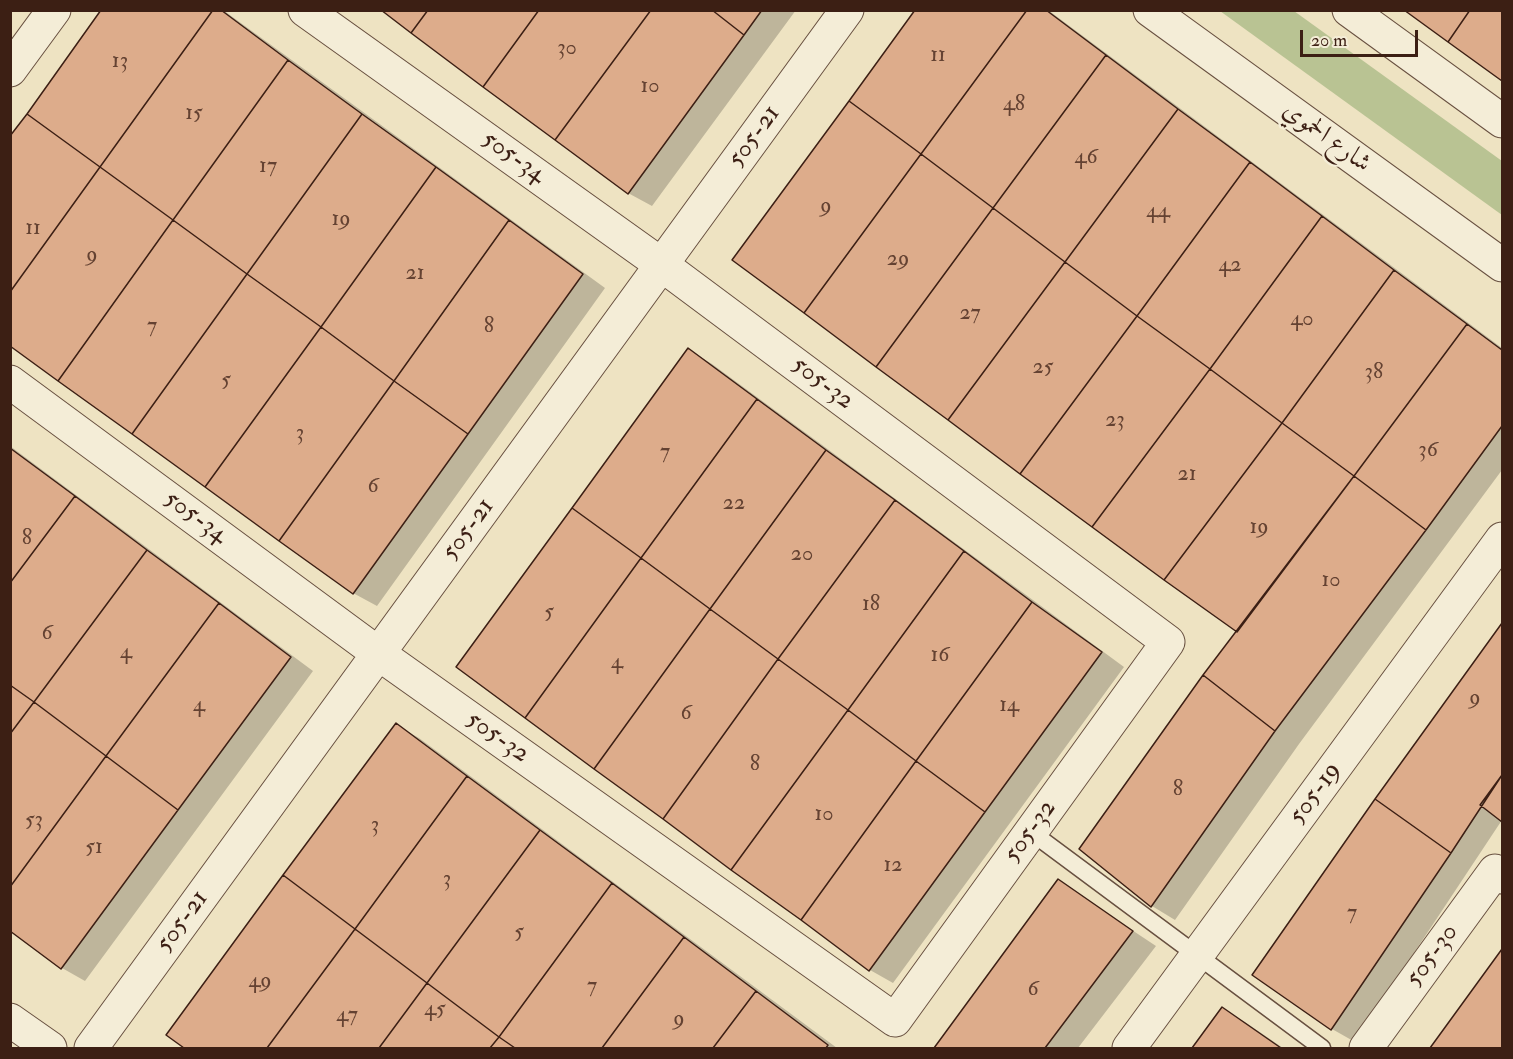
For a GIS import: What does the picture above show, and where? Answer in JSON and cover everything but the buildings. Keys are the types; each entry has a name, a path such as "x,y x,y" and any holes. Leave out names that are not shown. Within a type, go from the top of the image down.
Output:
{"street":[{"path":"10,70 54,10"},
{"name":"505-34","path":"305,10 662,265"},
{"name":"505-21","path":"91,1048 847,10"},
{"name":"شارع الحموي","path":"1150,10 1503,265"},
{"path":"1349,10 1503,121"},
{"name":"505-32","path":"379,654 895,1020 1168,642 662,265"},
{"name":"505-34","path":"10,382 379,654"},
{"name":"505-19","path":"1129,1048 1503,539"},
{"name":"505-30","path":"1366,1048 1495,871 1503,877"},
{"path":"10,1020 50,1048"}],"lane":[{"path":"1031,832 1322,1048"}],"green space":[{"path":"1220,11 1294,11 1502,161 1502,215"}]}
